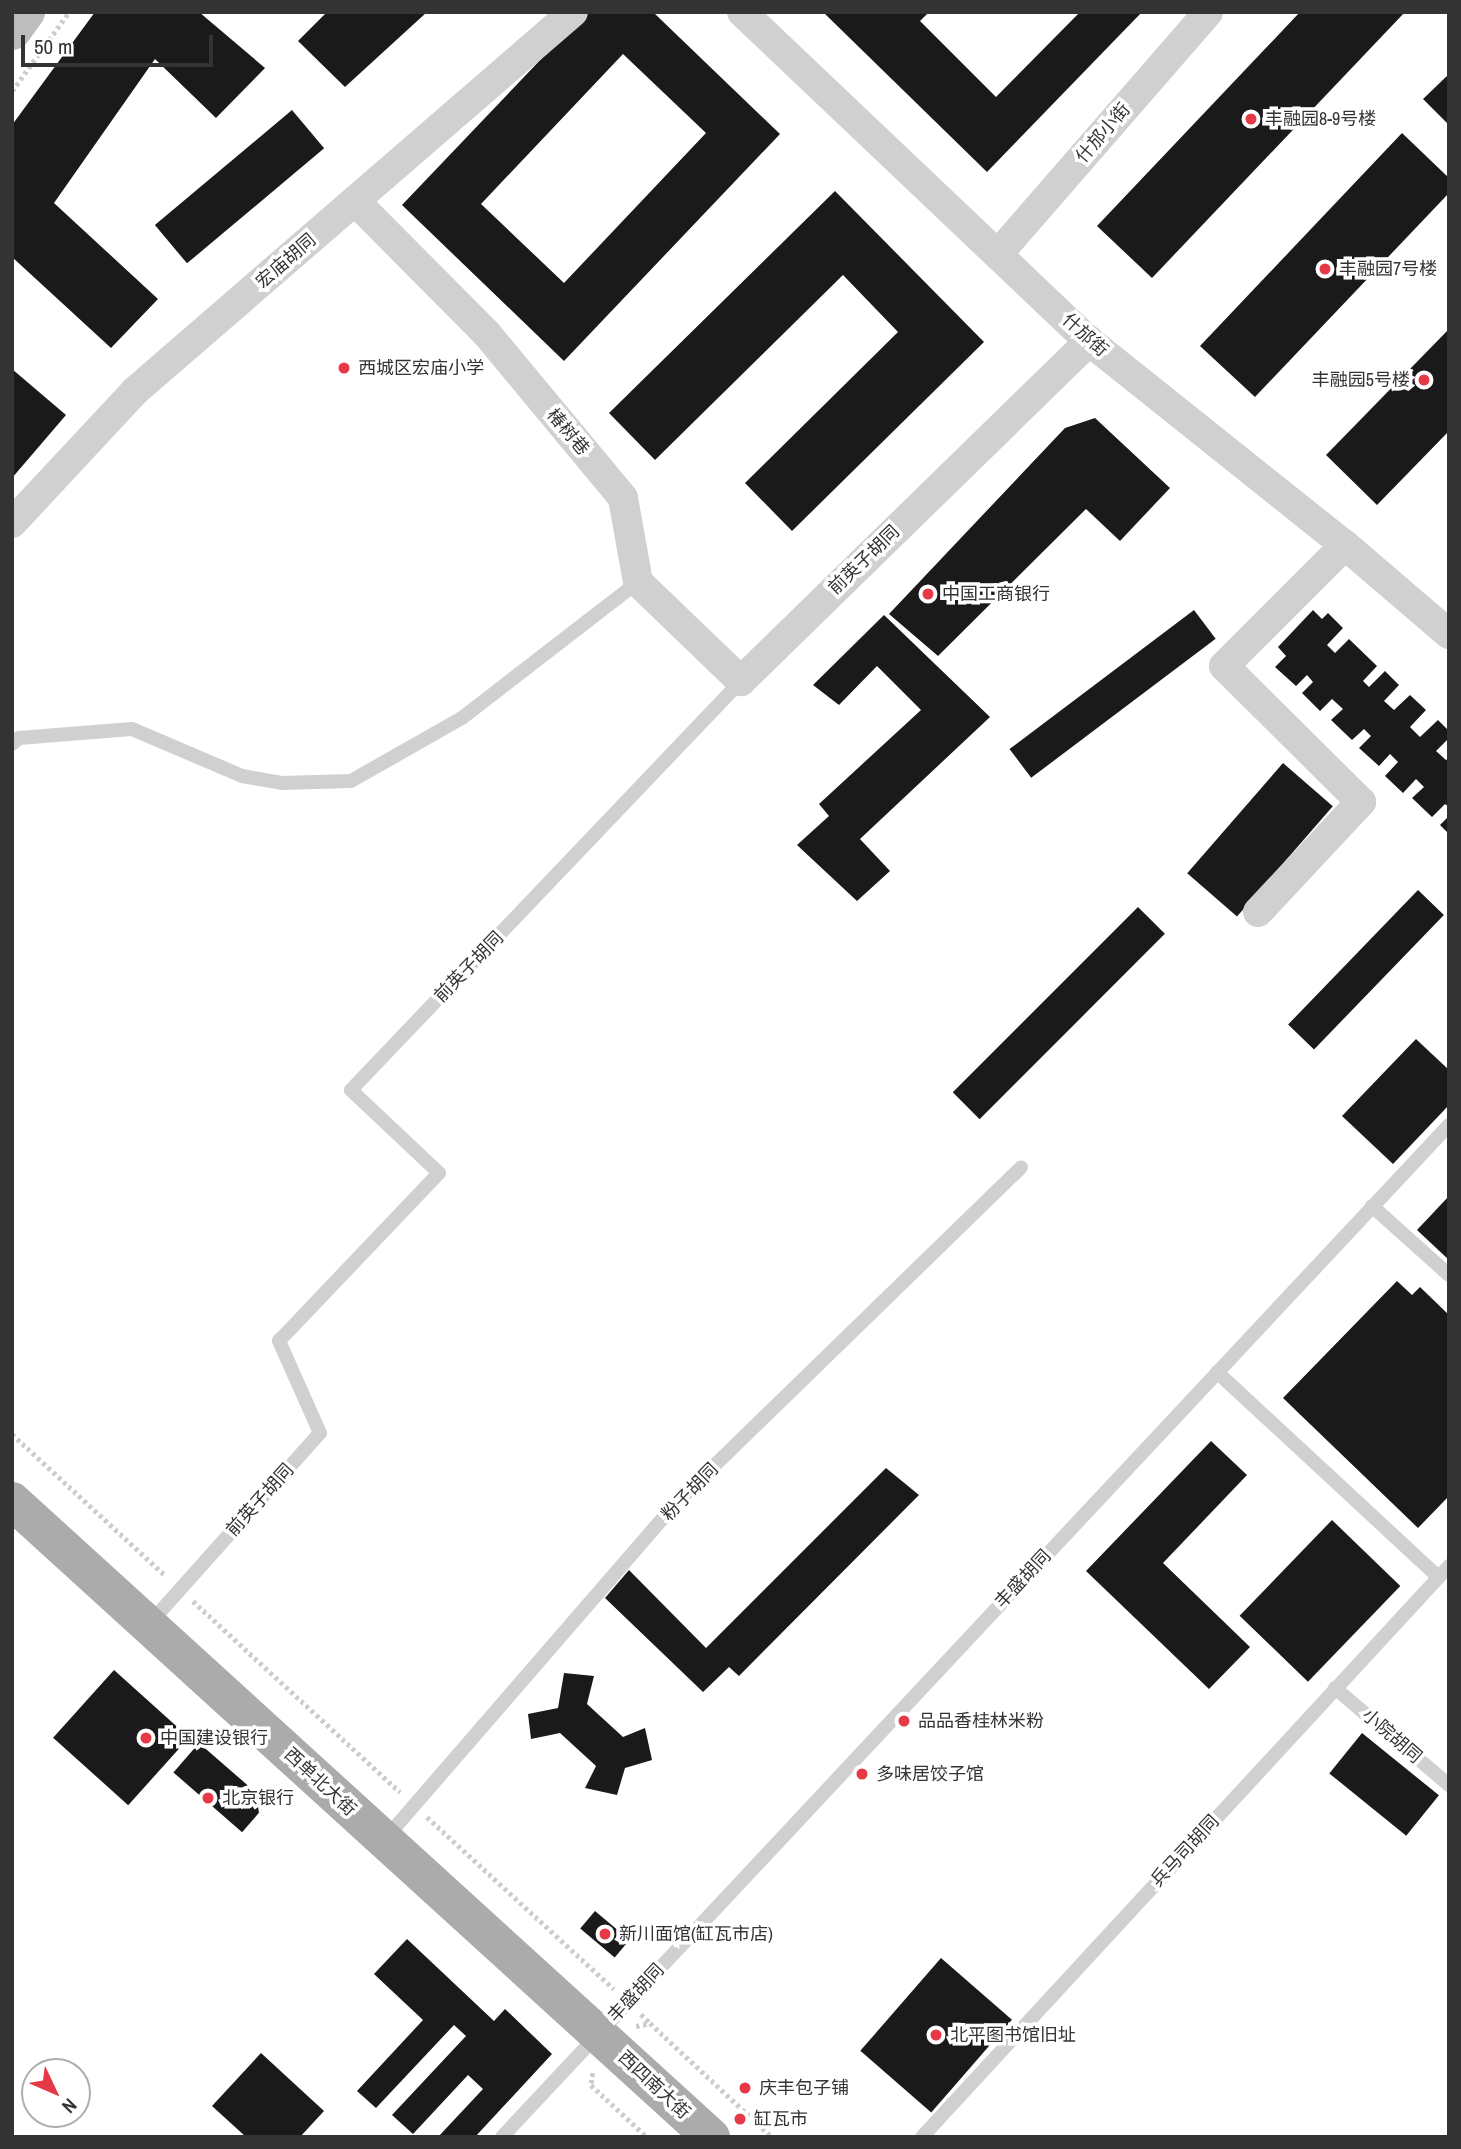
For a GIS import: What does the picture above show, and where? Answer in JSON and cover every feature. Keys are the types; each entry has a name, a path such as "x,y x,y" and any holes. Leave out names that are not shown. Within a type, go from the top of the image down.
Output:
{"main road":[{"path":"12,31 26,12"},
{"name":"西单北大街","path":"12,1501 598,2033"},
{"name":"西四南大街","path":"598,2033 711,2137"}],"street":[{"name":"宏庙胡同","path":"12,523 135,391 573,12"},
{"name":"什邡街","path":"742,12 1089,341 1345,545 1449,634"},
{"name":"什邡小街","path":"998,254 1208,12"},
{"name":"椿树巷","path":"355,201 487,334 623,498 638,582"},
{"name":"前英子胡同","path":"741,681 1089,341"},
{"path":"1258,912 1361,802 1224,666 1345,545"},
{"path":"638,582 741,681"}],"lane":[{"path":"12,744 19,738 132,729 242,776 281,783 351,781 461,718 638,582"},
{"name":"前英子胡同","path":"149,1625 320,1433 279,1341 439,1173 351,1090 741,681"},
{"name":"丰盛胡同","path":"502,2137 1449,1125"},
{"name":"粉子胡同","path":"384,1840 679,1500 1021,1167"},
{"path":"1372,1206 1449,1275"},
{"path":"1217,1372 1444,1572"},
{"name":"兵马司胡同","path":"922,2137 1444,1572"},
{"name":"小院胡同","path":"1335,1688 1449,1785"}],"path":[{"path":"12,91 69,12"},
{"path":"12,1434 772,2137"},
{"path":"598,2033 650,2023"}],"building":[{"path":"95,12 199,12 265,68 216,118 155,59 54,203 158,299 111,348 12,257 12,125"},
{"path":"327,12 427,12 345,87 298,41"},
{"path":"586,12 653,12 780,134 564,361 402,205","holes":["623,54 706,133 564,283 481,204"]},
{"path":"823,12 929,12 920,21 996,97 1080,12 1142,12 987,172"},
{"name":"丰融园8-9号楼","path":"1300,12 1405,12 1152,278 1097,226"},
{"path":"1449,74 1449,125 1423,99"},
{"path":"292,110 324,148 187,263 155,225"},
{"name":"丰融园7号楼","path":"1402,133 1449,178 1449,193 1255,397 1200,346"},
{"path":"835,191 984,342 792,531 745,483 898,332 843,275 655,460 609,413"},
{"name":"丰融园5号楼","path":"1449,329 1449,431 1377,505 1326,455"},
{"path":"12,369 66,415 12,478"},
{"path":"1095,418 1170,488 1120,541 1086,509 938,656 889,614 1065,428"},
{"path":"1194,610 1216,639 1031,778 1010,749"},
{"path":"1313,610 1322,619 1328,613 1343,628 1327,645 1335,653 1349,639 1377,666 1363,681 1369,687 1385,671 1399,685 1384,701 1394,710 1410,695 1426,710 1410,727 1420,737 1438,720 1449,731 1449,738 1436,751 1446,760 1449,758 1449,807 1445,804 1432,817 1412,798 1424,787 1416,779 1403,793 1385,776 1398,762 1390,754 1379,766 1359,748 1371,736 1364,729 1352,740 1331,720 1343,709 1332,699 1320,711 1302,693 1313,682 1307,675 1296,686 1275,667 1286,656 1278,647"},
{"path":"884,615 990,717 860,839 890,871 857,901 797,845 829,816 819,804 921,710 877,666 839,705 813,685"},
{"path":"1283,763 1333,806 1237,916 1187,873"},
{"path":"1449,816 1449,834 1440,825"},
{"path":"1418,890 1444,915 1314,1050 1288,1025"},
{"path":"1138,907 1165,934 980,1119 953,1092"},
{"path":"1416,1039 1449,1070 1449,1105 1393,1164 1342,1116"},
{"path":"1449,1196 1449,1260 1417,1230"},
{"path":"1397,1281 1412,1295 1420,1287 1449,1315 1449,1496 1418,1528 1283,1398"},
{"path":"1211,1441 1247,1475 1163,1563 1250,1647 1209,1689 1086,1571"},
{"path":"886,1468 919,1495 739,1676 729,1667 703,1692 605,1598 629,1570 706,1648"},
{"path":"1332,1520 1400,1586 1308,1682 1240,1616"},
{"path":"114,1670 189,1738 128,1805 53,1738"},
{"path":"564,1673 594,1676 587,1704 623,1737 645,1728 652,1760 625,1768 617,1795 585,1788 596,1766 560,1733 531,1739 528,1714 558,1708"},
{"path":"1362,1733 1439,1795 1406,1836 1329,1773"},
{"path":"199,1743 268,1803 242,1832 173,1772"},
{"name":"新川面馆(缸瓦市店)","path":"595,1911 629,1940 615,1958 580,1929"},
{"path":"407,1939 494,2021 505,2009 552,2054 475,2137 438,2137 483,2089 468,2075 413,2134 392,2115 466,2036 454,2025 376,2108 357,2091 423,2020 374,1974"},
{"name":"北平图书馆旧址","path":"941,1958 1012,2020 931,2112 860,2051"},
{"path":"261,2053 324,2111 300,2137 246,2137 212,2106"}],"place":[{"name":"丰融园8-9号楼","path":"1251,119"},
{"name":"丰融园7号楼","path":"1325,269"},
{"name":"西城区宏庙小学","path":"344,368"},
{"name":"丰融园5号楼","path":"1424,380"},
{"name":"中国工商银行","path":"928,594"},
{"name":"品品香桂林米粉","path":"904,1721"},
{"name":"中国建设银行","path":"146,1738"},
{"name":"多味居饺子馆","path":"862,1774"},
{"name":"北京银行","path":"208,1798"},
{"name":"新川面馆(缸瓦市店)","path":"605,1934"},
{"name":"北平图书馆旧址","path":"936,2035"},
{"name":"庆丰包子铺","path":"745,2088"},
{"name":"缸瓦市","path":"740,2119"}]}
